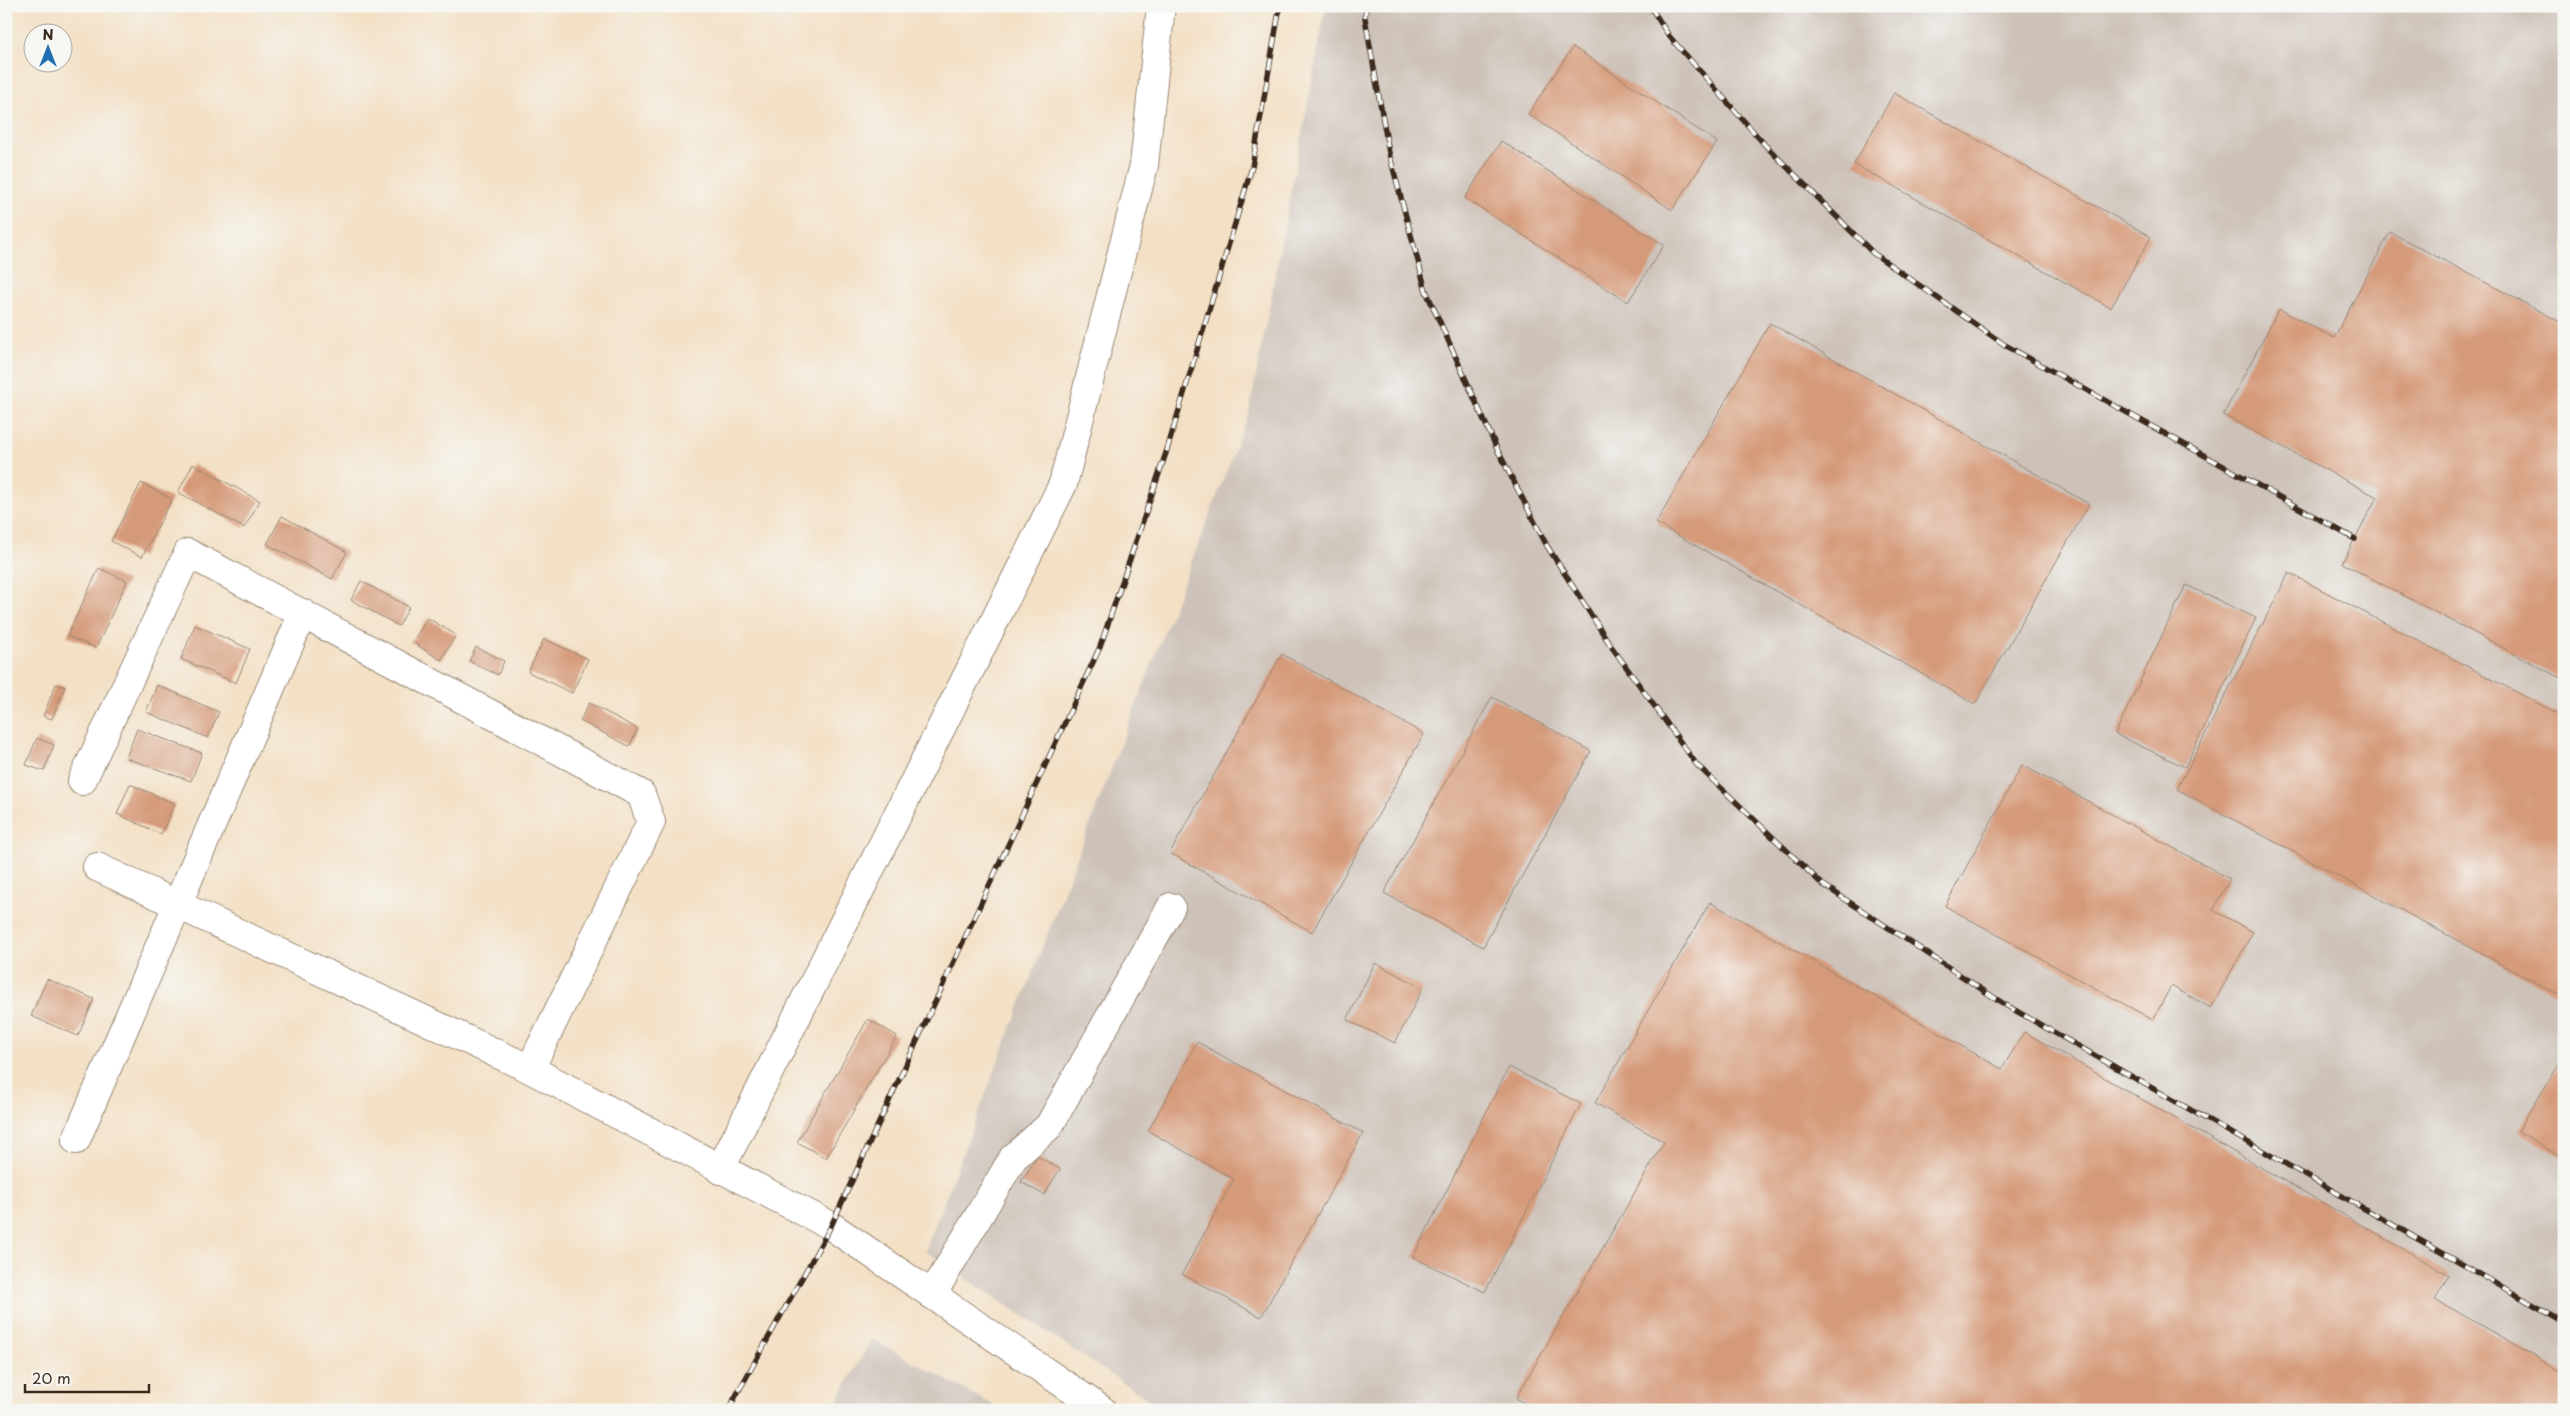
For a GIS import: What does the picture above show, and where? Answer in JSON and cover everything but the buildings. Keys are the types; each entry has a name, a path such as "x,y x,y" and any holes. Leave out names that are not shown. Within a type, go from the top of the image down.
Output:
{"street":[{"path":"720,1170 1063,484 1144,165 1161,6"},
{"path":"82,781 188,553 642,794 651,822 530,1070"},
{"path":"76,1140 304,613"},
{"path":"97,867 530,1070 831,1226 1102,1410"},
{"path":"925,1289 1013,1158 1049,1126 1171,907"}],"shaded area":[{"path":"1326,6 2564,6 2564,1410 1164,1410 925,1251 1249,413"},
{"path":"872,1339 1002,1410 832,1410"}],"railway":[{"path":"728,1410 831,1226 1100,647 1167,450 1252,167 1280,6"},
{"path":"1366,6 1365,18 1389,153 1426,291 1497,449 1547,546 1611,646 1697,765 1822,884 2004,1004 2564,1322"},
{"path":"1650,6 1669,36 1766,146 1873,253 2005,345 2355,539"}]}
